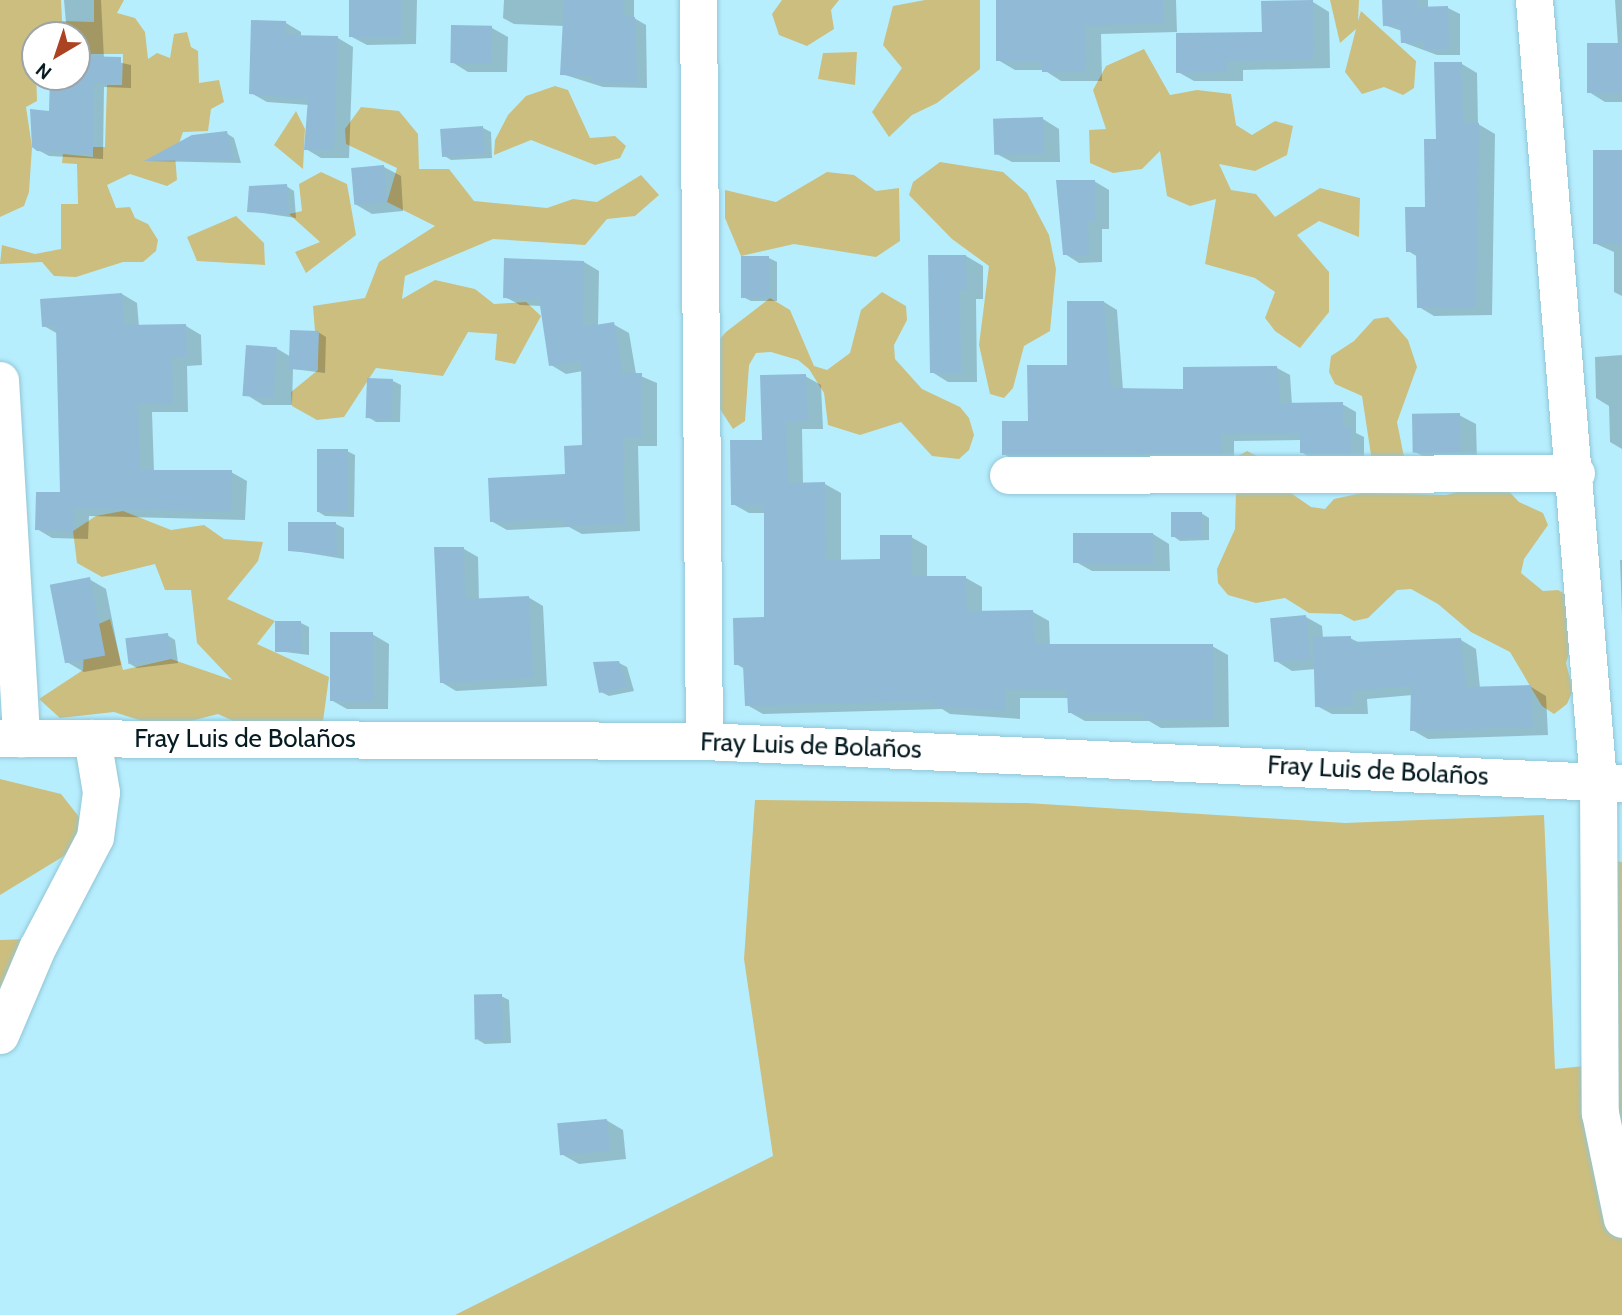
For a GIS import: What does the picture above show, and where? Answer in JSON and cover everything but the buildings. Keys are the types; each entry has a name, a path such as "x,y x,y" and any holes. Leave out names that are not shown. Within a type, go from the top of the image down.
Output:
{"street":[{"path":"698,0 704,741"},
{"path":"1534,0 1576,473 1610,782 1600,1113 1622,1219"},
{"path":"0,380 10,738"},
{"path":"1008,475 1576,473"},
{"name":"Fray Luis de Bolaños","path":"10,738 704,741 1610,782"},
{"path":"0,1035 37,948 94,837 101,792 92,738"}],"shaded area":[{"path":"0,0 61,0 62,21 21,21 21,91 37,91 37,101 26,107 32,147 29,192 24,206 0,217"},
{"path":"94,0 124,0 117,13 135,18 145,32 148,59 157,53 170,58 174,34 187,32 191,47 198,51 199,83 219,80 224,102 211,109 208,131 183,132 175,155 177,180 167,186 130,174 107,185 116,208 130,207 135,218 148,224 158,240 156,251 143,262 123,262 76,277 54,276 42,262 0,264 2,245 35,254 61,249 61,204 78,204 77,164 62,163 63,154 93,157 93,147 105,147 107,85 122,85 123,54 91,54"},
{"path":"782,0 839,0 831,10 834,29 807,46 779,35 772,14"},
{"path":"925,0 980,0 980,69 937,103 912,115 889,137 872,112 902,68 883,45 893,6"},
{"path":"1330,0 1359,0 1358,21 1361,11 1416,61 1414,88 1403,95 1384,87 1362,94 1345,72 1356,29 1340,43"},
{"path":"1144,49 1170,95 1197,90 1231,94 1236,125 1252,135 1275,121 1293,126 1287,155 1255,171 1219,164 1231,190 1256,194 1275,217 1320,188 1360,198 1359,237 1319,221 1297,235 1329,272 1329,312 1300,348 1275,331 1265,318 1275,292 1255,278 1205,264 1216,199 1190,206 1167,196 1160,151 1142,169 1113,173 1090,163 1089,130 1106,129 1093,90 1106,66"},
{"path":"857,52 855,85 818,79 823,53"},
{"path":"555,86 568,90 590,138 615,136 626,146 620,158 595,165 531,140 494,155 495,140 508,115 526,96"},
{"path":"361,107 399,111 418,134 419,169 449,169 474,201 547,208 573,199 597,202 641,175 659,195 635,216 607,219 585,245 493,239 405,276 402,299 435,280 475,289 494,304 526,302 541,316 515,364 495,360 497,334 468,332 443,376 376,368 344,417 317,420 292,406 291,392 318,370 313,306 365,298 379,262 435,226 387,202 397,168 346,144 345,129"},
{"path":"296,111 305,129 303,169 274,145"},
{"path":"940,162 1003,172 1027,193 1049,235 1056,269 1050,331 1024,346 1013,388 1004,398 990,394 979,345 989,266 952,239 909,195 913,182"},
{"path":"321,172 347,184 356,235 306,273 295,252 320,242 289,214 302,211 299,184"},
{"path":"827,172 854,175 876,191 899,188 900,241 876,257 794,244 741,256 725,218 725,190 776,202"},
{"path":"236,216 264,243 265,265 197,261 187,237"},
{"path":"882,292 906,306 907,320 894,345 895,359 922,389 960,407 969,418 974,435 969,450 959,459 932,456 901,422 860,435 828,425 824,393 809,369 798,360 771,352 756,353 749,365 745,421 733,429 716,403 717,342 726,332 770,298 790,310 814,366 827,370 850,353 861,310"},
{"path":"1388,317 1408,340 1417,367 1397,422 1405,462 1373,468 1362,396 1335,384 1329,372 1331,356 1354,341 1374,319"},
{"path":"1247,451 1261,458 1288,491 1311,507 1325,509 1334,499 1362,493 1446,495 1499,481 1519,502 1543,513 1548,525 1524,559 1521,573 1543,591 1558,590 1570,597 1580,621 1566,663 1573,690 1567,704 1554,714 1542,706 1510,652 1471,632 1438,604 1411,589 1397,590 1368,618 1354,621 1341,614 1309,613 1285,598 1256,603 1228,595 1218,583 1217,569 1235,529 1236,492 1224,464"},
{"path":"123,511 171,530 204,525 224,539 263,542 258,561 227,599 275,621 257,644 329,677 323,721 269,737 218,714 164,728 114,712 60,718 39,699 83,670 85,630 110,619 123,670 171,659 232,680 197,643 191,590 165,590 155,564 102,577 77,563 73,531 96,516"},
{"path":"0,779 61,794 95,837 0,895"},
{"path":"755,800 1027,803 1345,823 1544,815 1555,1069 1604,1064 1584,858 1622,862 1622,1315 455,1315 773,1156 744,959"},
{"path":"29,939 0,1015 0,940"}]}
